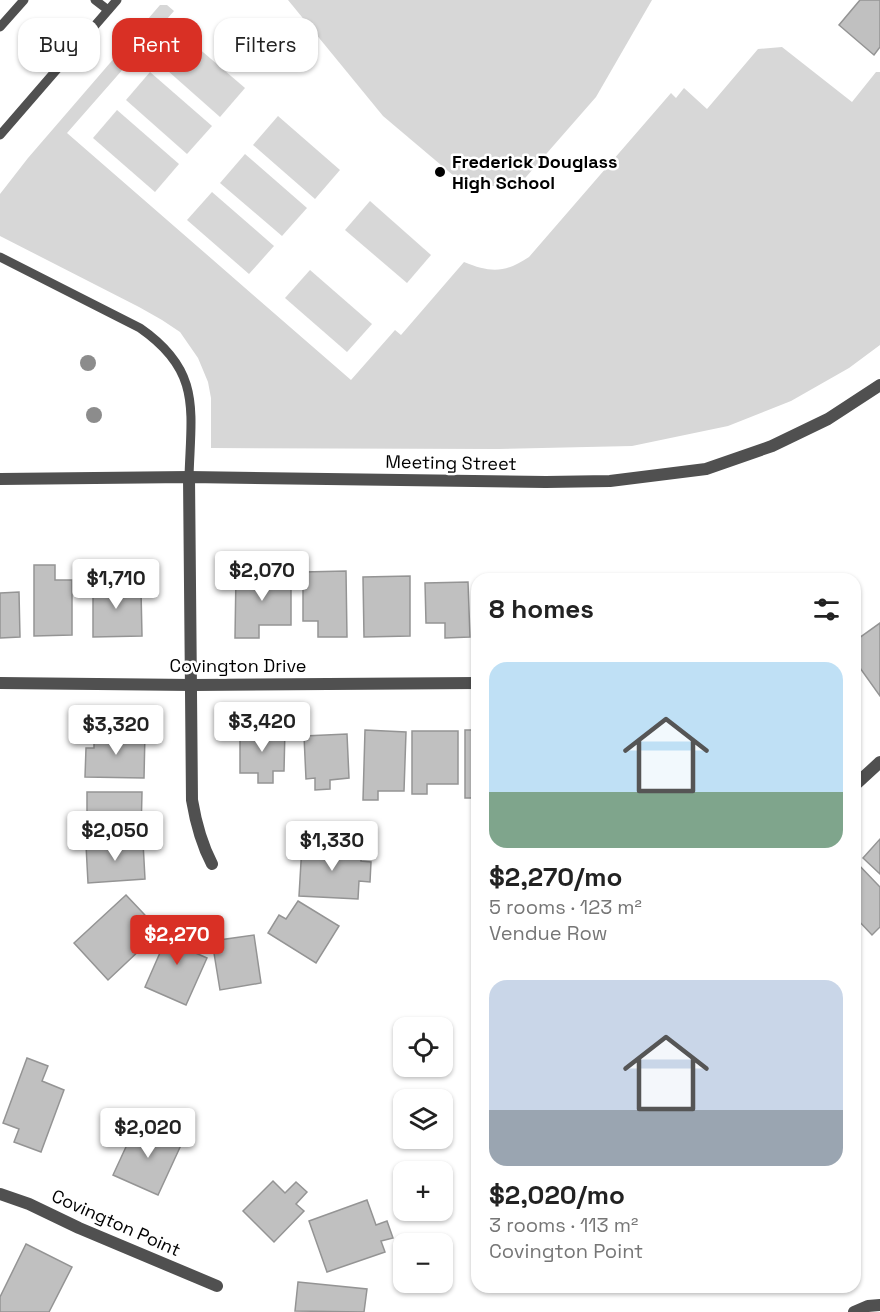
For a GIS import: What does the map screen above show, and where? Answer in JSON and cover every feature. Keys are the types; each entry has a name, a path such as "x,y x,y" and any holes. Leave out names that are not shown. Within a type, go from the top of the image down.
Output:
{"street":[{"name":"Meeting Street","path":"0,479 189,477 610,481 706,469 781,442 828,419 880,385"},
{"path":"189,477 192,800 195,822 212,864"},
{"name":"Covington Drive","path":"0,682 192,685 471,682"},
{"path":"861,779 880,762"},
{"name":"Covington Point","path":"0,1194 29,1204 79,1228 217,1286"},
{"path":"854,1312 868,1306 880,1305"}],"lane":[{"path":"0,27 24,0"},
{"path":"95,0 108,10"},
{"path":"0,135 117,0"},
{"path":"0,257 140,328 159,341 186,379 191,405 189,477"}],"shaded area":[{"path":"288,0 652,0 596,97 519,185 467,187 383,116 318,37 318,18 303,18"},
{"path":"160,5 167,5 174,11 168,18 149,18"},
{"path":"782,47 852,102 876,72 880,72 880,345 849,368 791,401 728,426 632,446 498,449 211,448 211,398 208,382 198,358 180,332 139,307 0,236 0,194 112,61 112,72 120,72 67,133 351,380 395,330 401,335 464,262 498,270 513,266 529,257 671,93 676,98 684,88 707,109 758,49"},
{"path":"202,51 214,62 214,72 226,72 245,88 220,117 169,72 202,72"},
{"path":"150,72 212,126 187,154 126,100"},
{"path":"117,110 179,164 155,192 93,138"},
{"path":"278,116 340,170 315,199 253,145"},
{"path":"245,154 307,208 282,236 220,183"},
{"path":"212,192 274,246 249,274 187,220"},
{"path":"370,201 431,255 407,283 345,230"},
{"path":"310,270 372,324 347,352 285,298"}],"building":[{"path":"860,0 880,0 880,47 874,55 839,25"},
{"path":"34,565 55,565 55,580 72,580 72,635 34,636"},
{"path":"259,566 276,566 276,576 291,576 291,625 259,625 259,638 235,638 236,574 259,574"},
{"path":"346,571 347,637 318,637 318,621 303,621 303,572"},
{"path":"115,576 115,591 141,590 142,636 93,637 93,577"},
{"path":"410,576 410,636 364,637 363,577"},
{"path":"468,582 470,637 445,638 445,623 426,623 425,583"},
{"path":"19,592 20,637 0,638 0,593"},
{"path":"880,623 880,696 861,669 861,637"},
{"path":"240,729 285,729 284,771 273,771 273,783 258,783 258,773 240,773"},
{"path":"365,730 406,732 404,791 378,791 378,800 363,800"},
{"path":"465,730 471,730 471,798 465,798"},
{"path":"412,731 458,731 458,784 427,784 427,794 412,794"},
{"path":"94,732 145,733 144,778 85,777 86,748 94,748"},
{"path":"347,734 349,778 330,780 330,789 315,790 315,778 306,779 304,736"},
{"path":"87,792 142,792 141,834 87,835"},
{"path":"880,839 880,874 863,858"},
{"path":"143,842 145,879 88,883 86,845"},
{"path":"302,845 362,848 361,861 371,862 370,882 359,881 358,899 299,896"},
{"path":"861,867 880,887 880,927 872,935 861,923"},
{"path":"126,895 160,931 108,980 74,943"},
{"path":"298,901 339,926 316,963 268,933 279,915 286,919"},
{"path":"173,923 199,934 191,951 207,958 186,1005 145,987"},
{"path":"254,935 261,983 220,990 212,941"},
{"path":"27,1058 48,1066 42,1081 64,1090 41,1152 14,1142 19,1129 3,1123"},
{"path":"137,1123 182,1143 158,1195 113,1175"},
{"path":"273,1181 285,1193 296,1182 307,1192 296,1204 304,1211 274,1242 243,1211"},
{"path":"367,1200 376,1225 387,1221 393,1238 381,1241 385,1252 327,1272 309,1221"},
{"path":"26,1244 72,1267 49,1312 0,1312 0,1297"},
{"path":"298,1282 367,1289 364,1312 295,1311"}],"place":[{"name":"Frederick Douglass High School","path":"440,172"}]}
